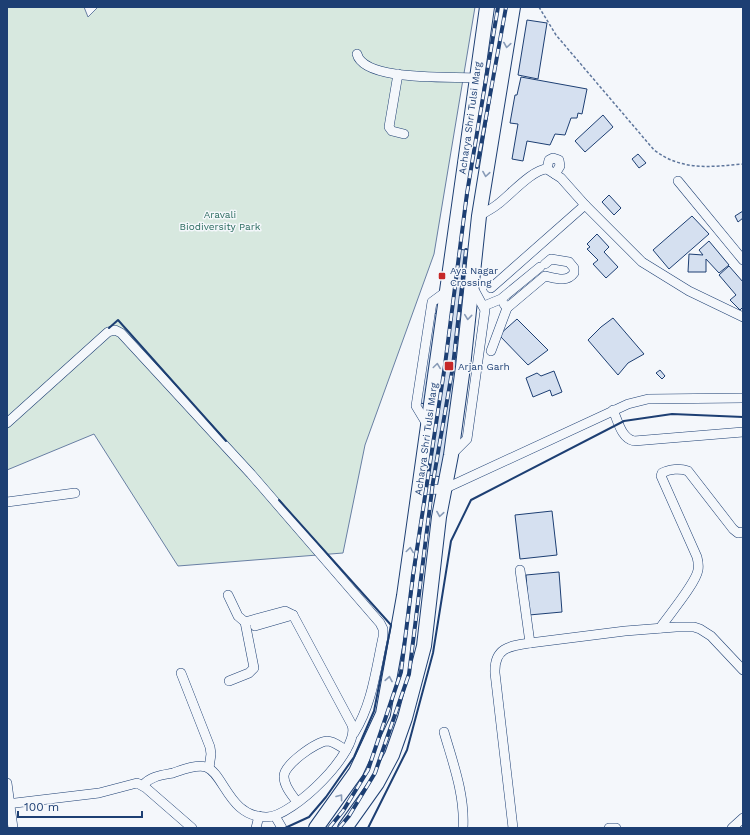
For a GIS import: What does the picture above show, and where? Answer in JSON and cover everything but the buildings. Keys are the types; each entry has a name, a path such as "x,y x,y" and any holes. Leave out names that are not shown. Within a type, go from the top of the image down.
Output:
{"highway":[{"name":"Acharya Shri Tulsi Marg","path":"316,828 356,772 383,714 404,596 487,7"},
{"path":"345,828 377,783 392,755 406,718 424,646 444,489 451,455 479,216 513,7"}],"street":[{"path":"357,54 360,63 367,67 398,74 421,78 445,76 476,78"},
{"path":"398,74 389,127 392,131 404,134"},
{"path":"479,216 496,206 540,171 551,171 648,267 689,290 742,315"},
{"path":"678,181 743,260"},
{"path":"491,288 585,205"},
{"path":"484,306 501,299 543,265 551,259 569,262 574,268 574,273 567,279 560,280 540,273 543,265"},
{"path":"491,351 507,308 545,276"},
{"path":"451,455 467,439 485,310 472,286"},
{"path":"501,299 507,308"},
{"path":"7,423 108,332 115,330 121,333 245,469 380,623 383,629 383,637 369,700 359,724 338,764 324,780 297,802 274,816 259,816 247,812 234,802 209,768 202,766 153,778 143,785"},
{"path":"418,490 444,489 628,404 648,400 743,398"},
{"path":"613,410 624,435 634,441 743,432"},
{"path":"660,628 689,588 697,574 699,567 697,557 661,476 662,473 667,470 682,469 688,471 733,529 738,533 743,532"},
{"path":"7,502 75,493"},
{"path":"520,570 530,642"},
{"path":"228,595 238,616 245,625 254,668 249,673 229,681"},
{"path":"245,625 281,611 288,611 293,614 352,725 354,733"},
{"path":"513,828 495,665 496,659 502,651 514,645 530,642 686,626 700,629 711,636 743,670"},
{"path":"181,673 210,747 211,754 209,768"},
{"path":"444,732 460,788 464,816 463,828"},
{"path":"297,802 284,778 285,772 290,765 313,746 324,742 334,742 346,750"},
{"path":"7,783 13,828"},
{"path":"9,804 99,793 134,784 143,785 192,828"},
{"path":"256,828 259,816"},
{"path":"274,816 282,828"},
{"path":"732,828 743,818"},
{"path":"609,828 616,828"}],"path":[{"path":"539,7 556,35 654,150 664,157 680,164 716,167 743,164"}],"green space":[{"name":"Aravali Biodiversity Park","path":"7,7 84,7 88,17 98,7 475,7 434,254 365,445 343,553 178,566 94,434 7,470"}],"railway":[{"path":"329,828 343,811 368,770 401,672 413,575 445,365 467,193 498,7"},
{"path":"477,167 506,7"},
{"path":"339,828 349,816 375,773 409,674 433,482 453,366 466,250"}],"wall":[{"path":"109,328 118,320 226,441"},
{"path":"368,828 407,750 433,653 451,541 471,500 624,421 672,414 743,417"},
{"path":"279,500 391,625 374,711 354,757 326,797 309,817 285,828"}],"place":[{"name":"Aya Nagar Crossing","path":"442,276"},
{"name":"Arjan Garh","path":"449,366"}]}
